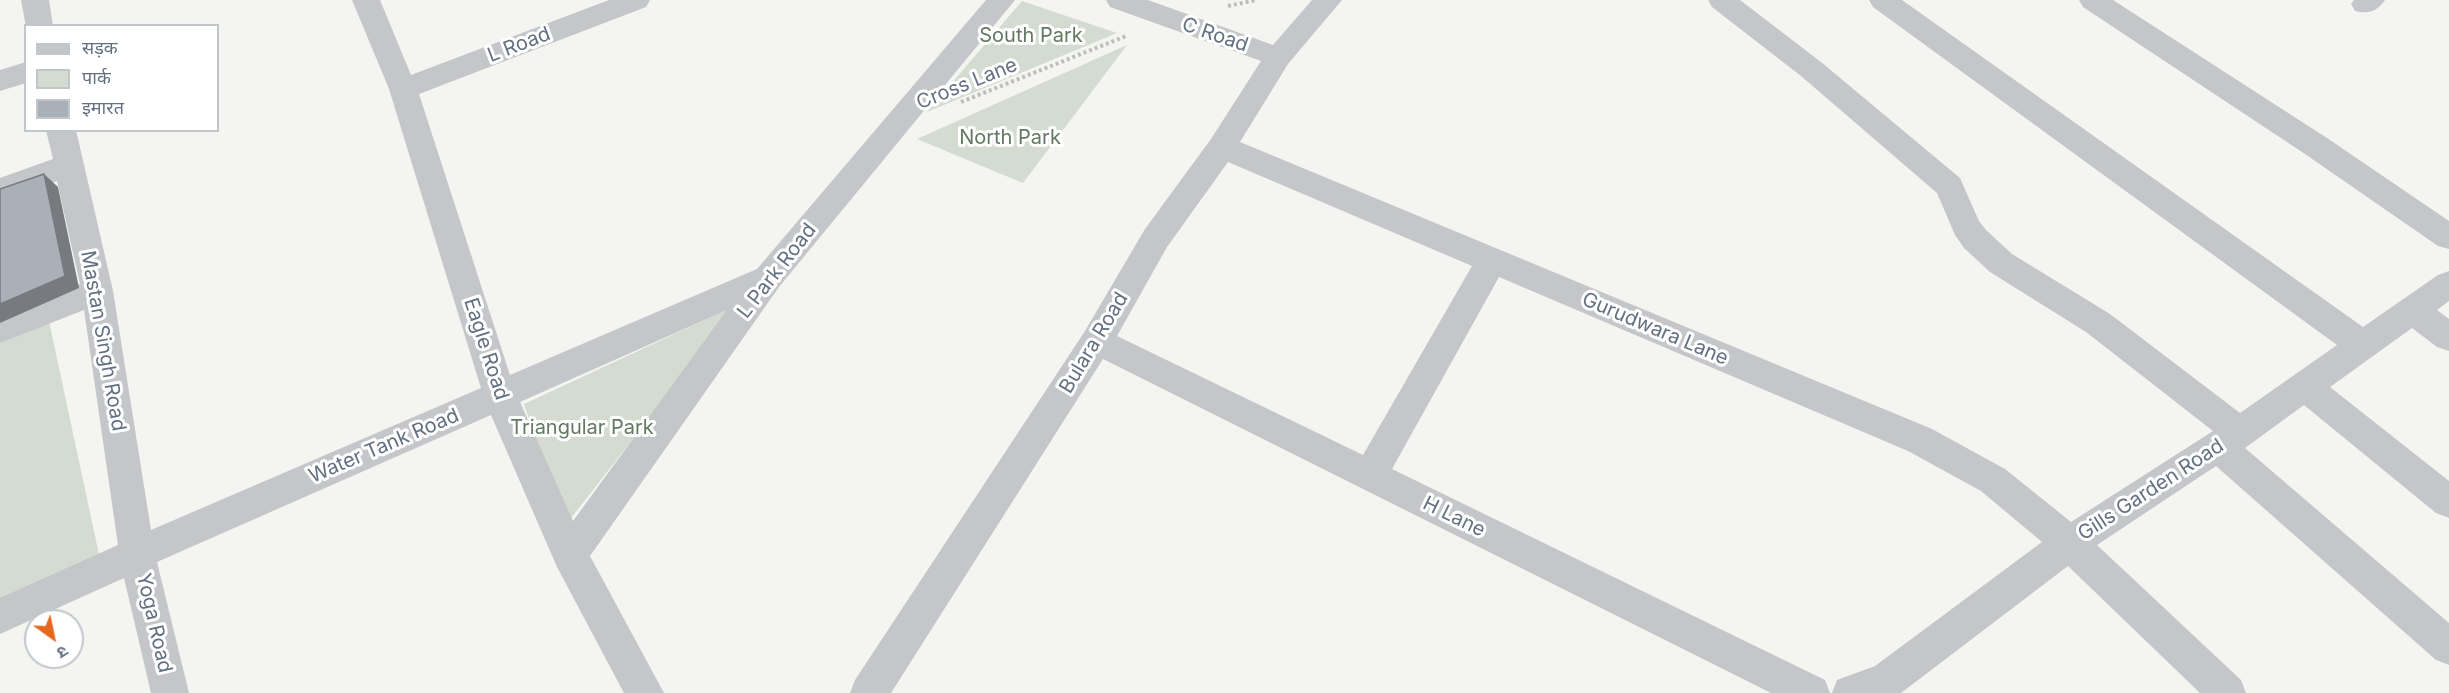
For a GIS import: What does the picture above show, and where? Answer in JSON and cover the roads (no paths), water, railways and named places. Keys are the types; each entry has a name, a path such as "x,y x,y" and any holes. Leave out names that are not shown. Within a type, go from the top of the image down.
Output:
{"street":[{"path":"35,0 39,24"},
{"name":"Eagle Road","path":"366,0 403,89 500,396 570,555 645,693"},
{"name":"L Road","path":"403,89 636,0"},
{"name":"L Park Road","path":"570,555 768,278 1001,0"},
{"name":"C Road","path":"1120,0 1278,57"},
{"name":"Bulara Road","path":"869,693 1097,341 1156,238 1222,147 1278,57 1329,0"},
{"path":"1722,0 1811,69 1949,186 1970,232 2001,263 2098,322 2229,439 2449,647"},
{"path":"1883,0 2362,345"},
{"path":"2093,0 2307,140 2449,237"},
{"path":"0,81 24,73"},
{"name":"Mastan Singh Road","path":"61,132 97,291 137,554"},
{"name":"Gurudwara Lane","path":"1222,147 1920,440 1992,480 2070,543 2227,693"},
{"path":"0,190 69,165"},
{"path":"1370,475 1492,260"},
{"name":"Water Tank Road","path":"0,616 768,278"},
{"name":"Gills Garden Road","path":"1878,689 2070,543 2229,439 2449,284"},
{"path":"0,330 97,291"},
{"path":"2412,310 2449,337"},
{"name":"H Lane","path":"1097,341 1811,693"},
{"path":"2304,386 2449,502"},
{"name":"Yoga Road","path":"137,554 170,693"}],"park label":[{"name":"South Park","path":"1031,36"},
{"name":"North Park","path":"1010,138"},
{"name":"Triangular Park","path":"582,428"}]}
